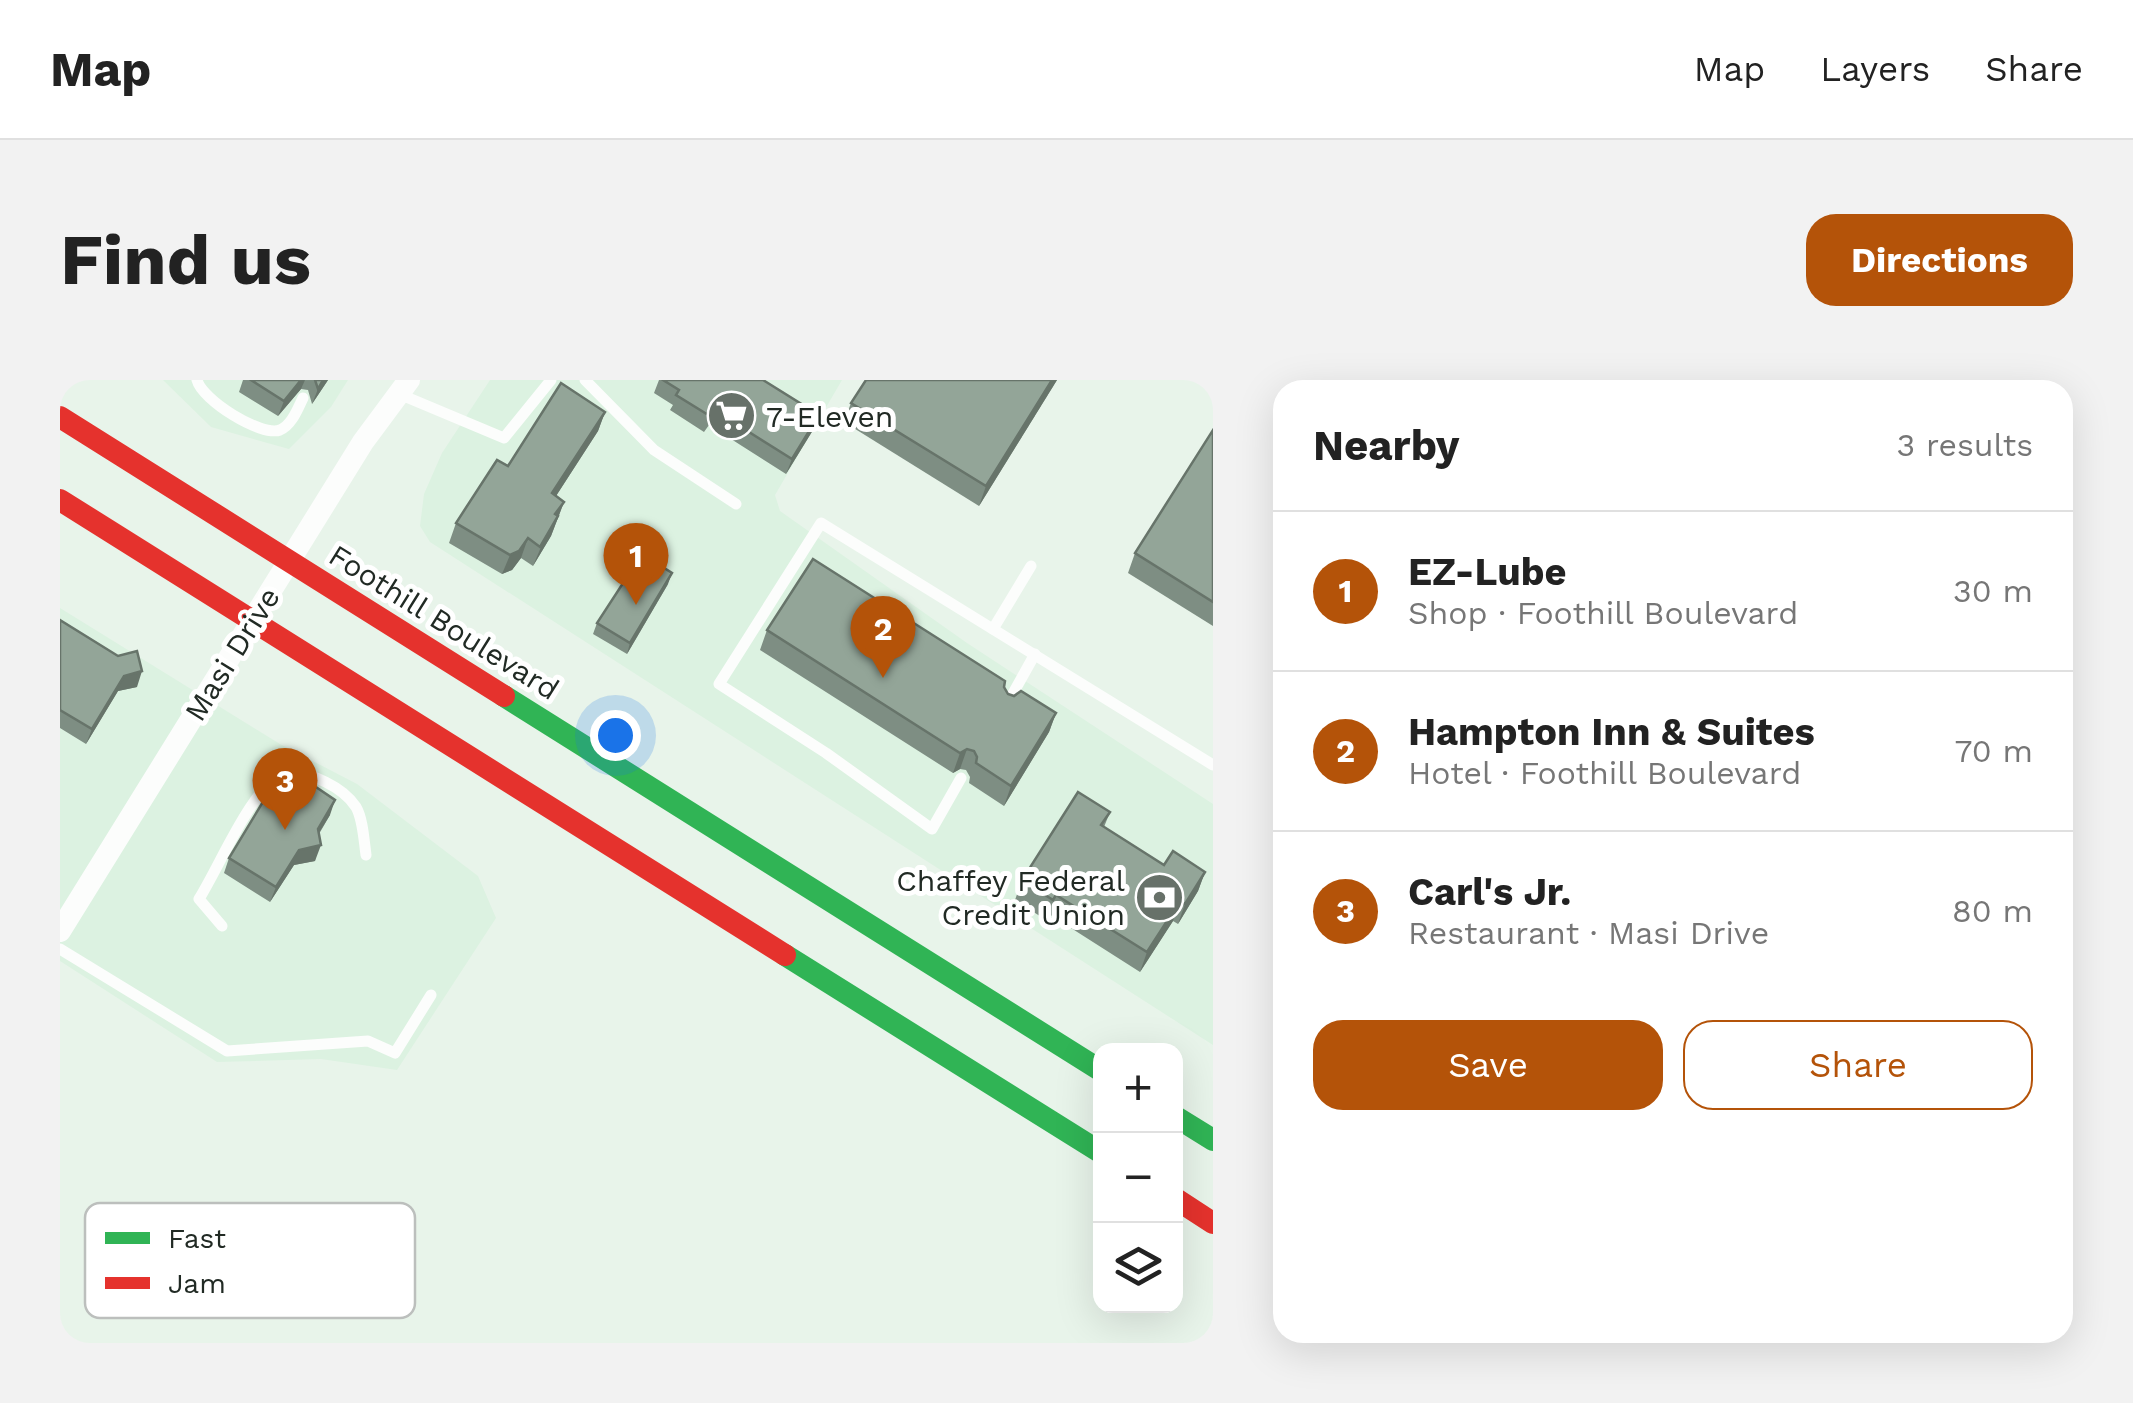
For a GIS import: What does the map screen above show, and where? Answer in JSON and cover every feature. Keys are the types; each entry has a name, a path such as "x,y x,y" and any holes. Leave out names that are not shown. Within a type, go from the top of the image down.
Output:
{"main road":[{"name":"Foothill Boulevard","path":"60,417 1093,1066"},
{"path":"60,500 1093,1148"},
{"path":"1183,1121 1213,1140"},
{"path":"1183,1204 1213,1223"}],"street":[{"name":"Masi Drive","path":"60,930 363,442 404,387"}],"lane":[{"path":"197,380 208,398 265,432 288,425 304,398"},
{"path":"404,387 504,438 551,380"},
{"path":"585,380 654,450 736,504"},
{"path":"961,778 932,829 826,753 719,684 821,523 1213,765"},
{"path":"994,629 1031,566"},
{"path":"1006,706 1035,654"},
{"path":"222,926 199,900 260,796 274,776 288,768 310,774 342,792 358,810 366,854"},
{"path":"60,949 226,1051 368,1041 395,1053 431,994"}],"shaded area":[{"path":"163,380 348,380 331,407 289,449 211,427"},
{"path":"490,380 842,380 775,495 780,511 967,643 1213,804 1213,1045 430,542 420,526 424,494 442,453"},
{"path":"60,608 280,744 357,784 478,876 496,918 397,1070 321,1059 217,1062 60,961"}],"building":[{"path":"251,380 301,380 284,401"},
{"path":"663,380 763,380 819,415 792,459 714,410 710,416 676,395 679,390"},
{"path":"866,380 1052,380 986,486 851,403"},
{"path":"561,383 605,412 552,493 564,502 540,547 528,538 519,551 510,555 456,523 497,460 508,466"},
{"path":"1213,430 1213,602 1135,553"},
{"path":"642,554 672,573 630,643 597,623"},
{"path":"813,559 1005,681 1008,694 1014,696 1021,691 1056,713 1011,786 976,763 974,751 960,753 767,630"},
{"path":"60,620 118,656 137,651 142,671 124,676 92,729 60,710"},
{"path":"306,768 310,783 335,800 318,829 321,845 299,850 276,887 229,858 275,782 283,773"},
{"path":"1078,792 1110,812 1101,825 1164,865 1173,851 1205,872 1185,904 1180,901 1147,952 1056,895 1053,900 1022,880"}],"traffic: fast":[{"path":"504,696 1093,1066"},
{"path":"785,955 1093,1148"},
{"path":"1183,1121 1213,1140"}],"traffic: jam":[{"path":"60,417 504,696"},
{"path":"60,500 785,955"},
{"path":"1183,1204 1213,1223"}],"place":[{"name":"7-Eleven","path":"731,416"},
{"name":"EZ-Lube","path":"636,605"},
{"name":"Hampton Inn & Suites","path":"883,678"},
{"name":"Carl's Jr.","path":"285,830"},
{"name":"Chaffey Federal Credit Union","path":"1160,897"}]}
